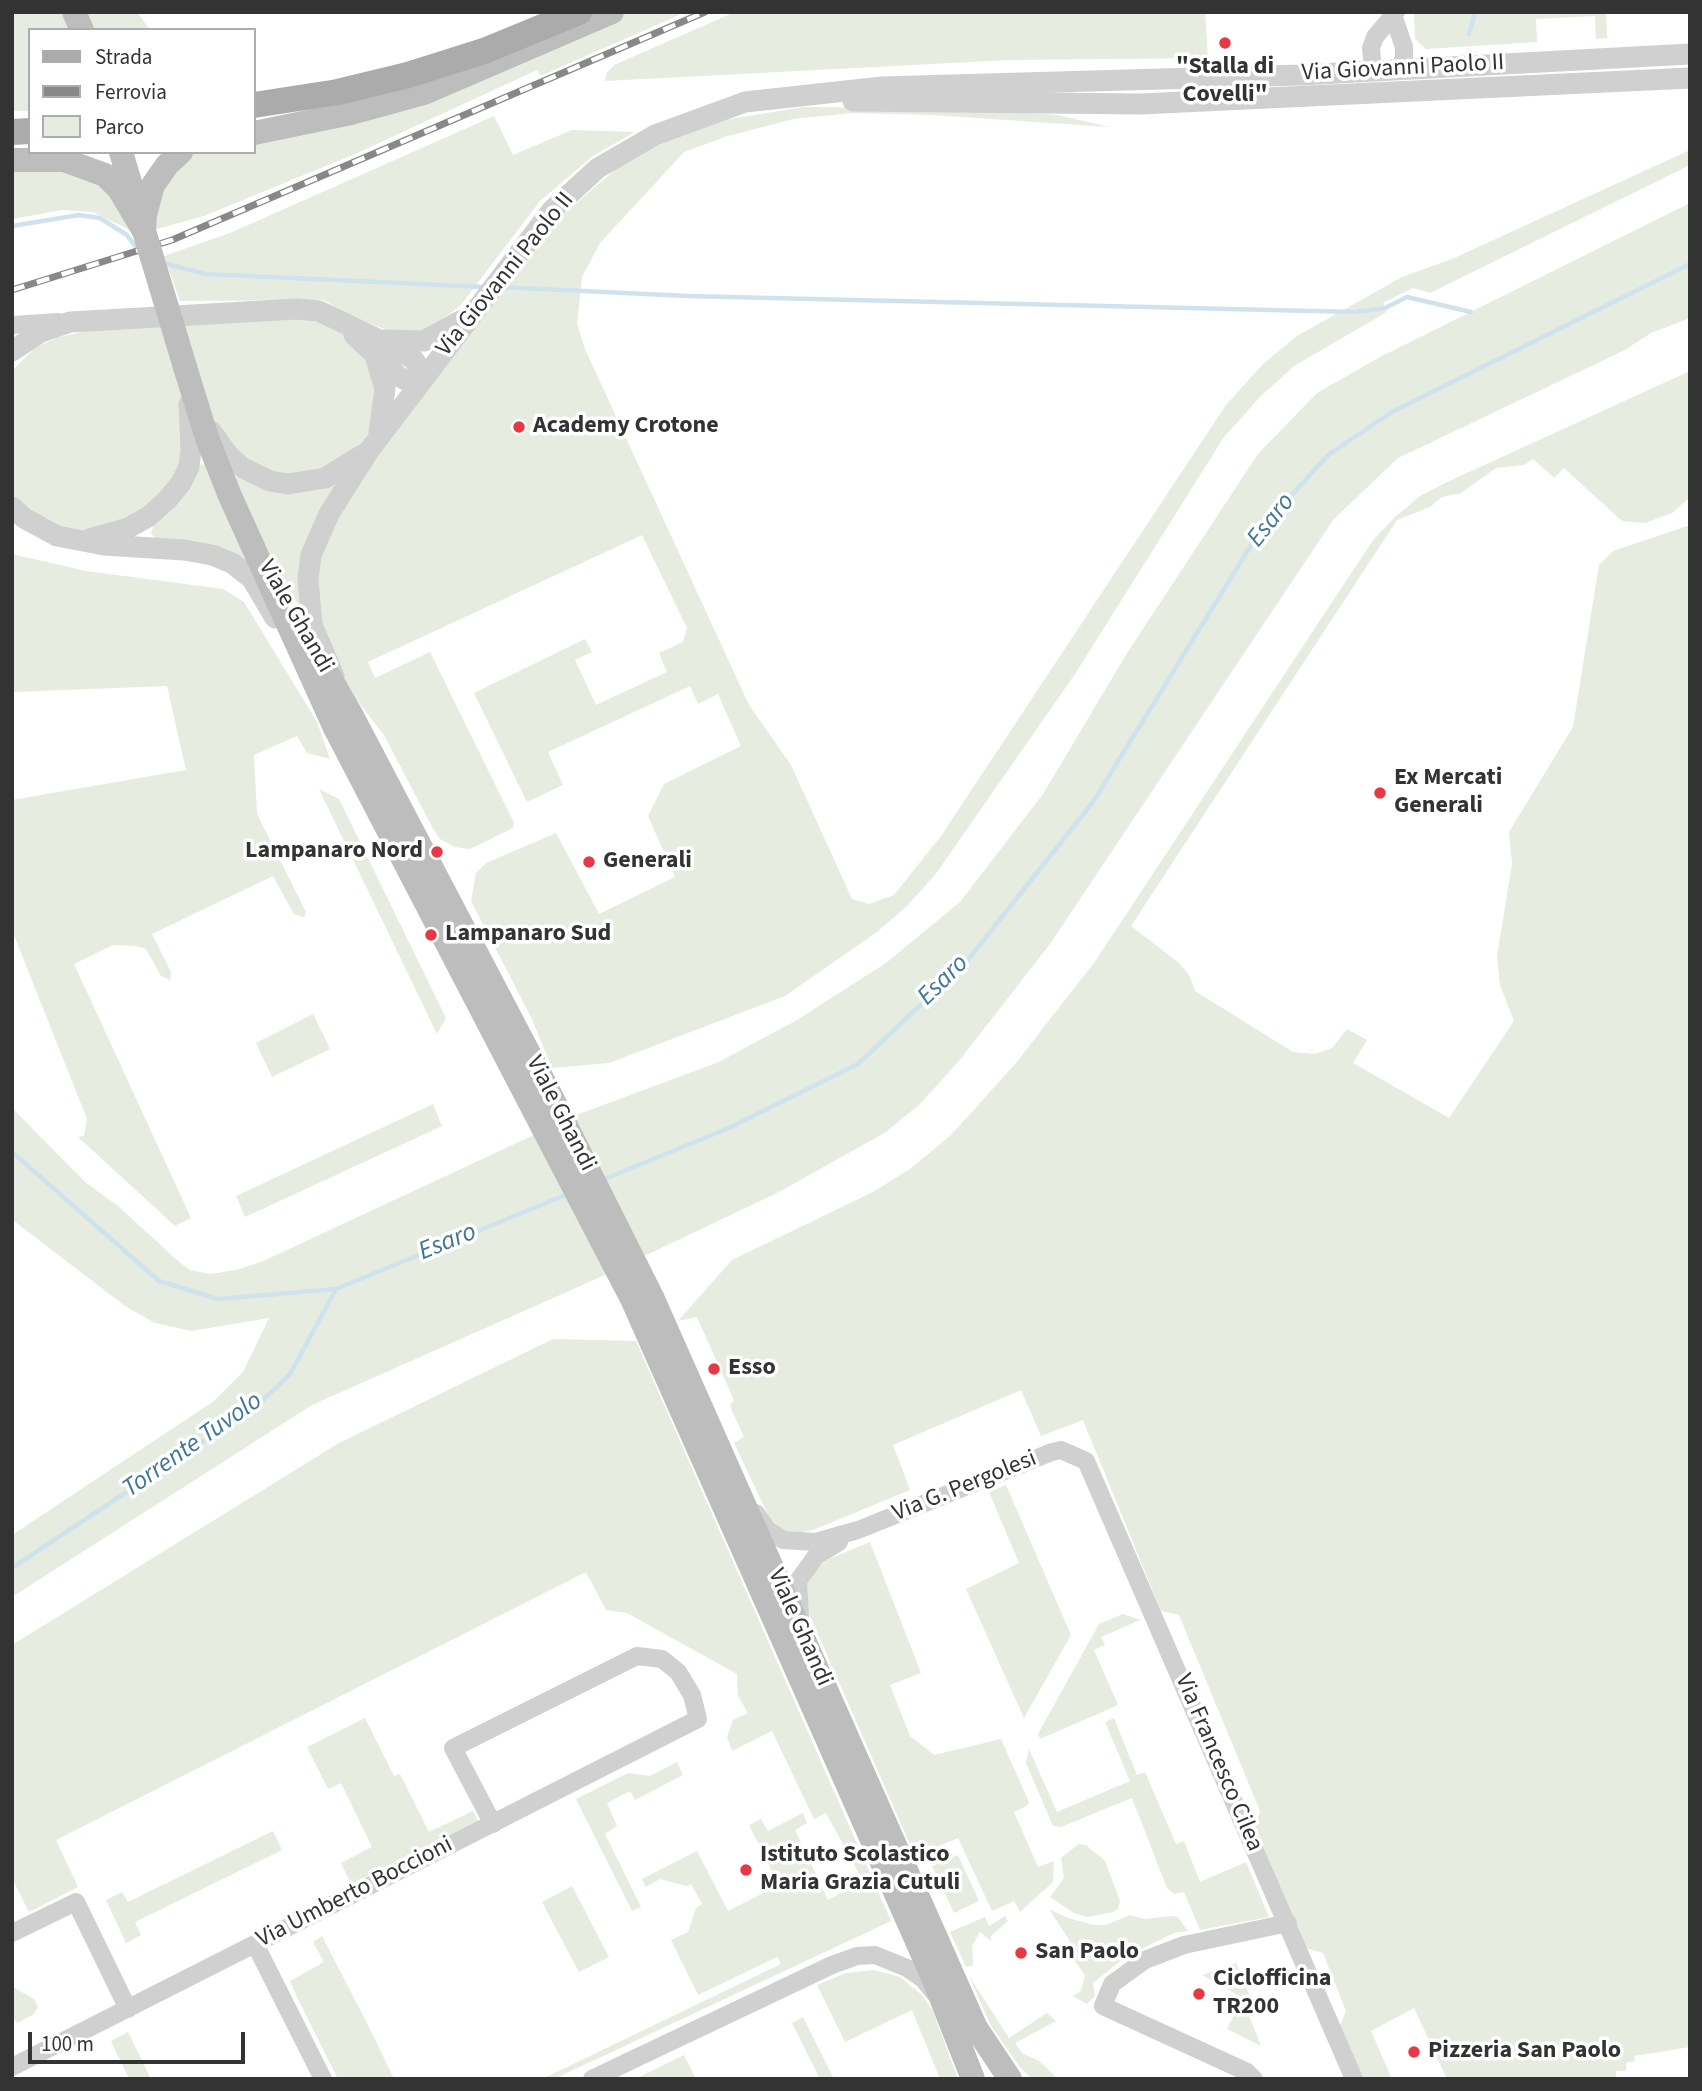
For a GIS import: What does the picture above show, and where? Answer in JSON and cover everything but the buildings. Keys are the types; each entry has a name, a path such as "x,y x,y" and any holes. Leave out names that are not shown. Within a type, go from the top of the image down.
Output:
{"main road":[{"path":"74,12 81,28"},
{"path":"256,105 338,92 408,75 484,51 579,12"},
{"path":"256,133 351,113 424,93 612,12"},
{"path":"122,154 144,231"},
{"path":"144,231 153,185 179,154"},
{"path":"12,160 64,160 105,175 119,189 144,231"},
{"name":"Viale Ghandi","path":"144,231 207,438 230,496 816,1664 976,2028 1010,2079"},
{"name":"Viale Ghandi","path":"721,1476 946,2008 973,2079"}],"street":[{"path":"1385,71 1404,59 1404,47 1395,15"},
{"path":"1382,93 1385,71 1371,48 1375,37 1395,15"},
{"name":"Via Giovanni Paolo II","path":"344,722 312,625 308,580 311,555 319,532 373,446 552,210 598,168 624,151 692,120 746,102 781,96 882,87 1385,71 1690,54"},
{"name":"Via Giovanni Paolo II","path":"781,96 856,102 1045,106 1690,78"},
{"path":"12,325 297,309 319,311 374,345 398,376 421,381"},
{"path":"374,345 424,341 437,336 475,310"},
{"path":"12,351 41,332 71,322"},
{"path":"185,367 214,436 229,456 256,475 288,484 313,481 335,474 373,446 385,389 374,345"},
{"path":"85,540 128,528 148,517 181,483 189,467 191,450 185,367"},
{"path":"12,507 24,518 57,536 104,545 184,550 232,563 252,579 344,722"},
{"name":"Via G. Pergolesi","path":"858,1530 1052,1452 1061,1450 1073,1454"},
{"name":"Via Francesco Cilea","path":"1073,1454 1086,1461 1096,1479 1354,2079"},
{"path":"721,1476 767,1529 786,1542 816,1542 858,1530"},
{"path":"816,1664 801,1620 797,1600 798,1581 816,1556 858,1530"},
{"name":"Via Umberto Boccioni","path":"12,2067 493,1824 698,1719 692,1695 678,1672 662,1659 637,1656 453,1748 493,1824"},
{"path":"12,1933 76,1902 128,2008"},
{"path":"1254,2079 1247,2073 1102,2006 1112,1984 1145,1960 1184,1945 1288,1923"},
{"path":"256,1944 323,2079"},
{"path":"592,2079 782,1988 845,1961 875,1955 907,1968 923,1979 946,2008"}],"green space":[{"path":"12,12 65,12 71,28 28,28 28,111 12,111"},
{"path":"86,12 137,12 149,28 92,28"},
{"path":"631,12 686,12 545,74 540,75 537,70 355,154 204,216 153,230 155,199 181,163 193,154 256,154 256,140 420,102"},
{"path":"735,12 1205,12 1208,58 1009,60 605,81 606,74 614,65"},
{"path":"1414,12 1606,12 1607,38 1596,39 1595,16 1536,19 1537,42 1426,49 1415,39"},
{"path":"804,107 979,109 1057,115 1110,127 932,115 852,113 793,119 728,136 684,152 600,243 582,277 577,324 585,349 749,705 791,765 852,899 869,904 894,895 941,836 1226,405 1263,364 1297,336 1402,277 1452,259 1690,150 1690,165 1430,293 1413,288 1383,303 1387,312 1294,366 1261,396 1224,437 1075,674 935,875 906,907 877,932 785,996 609,1063 552,1068 532,1019 471,901 476,873 486,863 556,833 599,914 675,877 648,816 664,784 741,746 718,694 698,704 690,686 548,752 563,785 527,802 474,693 585,639 592,652 575,660 596,705 667,672 659,653 683,642 687,628 642,535 368,662 375,678 430,652 514,823 513,828 470,849 455,847 440,839 384,735 350,691 337,667 317,617 316,564 353,487 552,224 616,169 664,142 724,120"},
{"path":"494,116 513,155 572,130 635,132 593,156 540,201 460,306 430,328 411,334 396,334 345,313 324,300 180,301 164,256 230,233"},
{"path":"12,168 60,169 109,189 132,231 93,212 62,210 12,219"},
{"path":"1690,203 1690,318 1651,333 1623,351 1398,458 1333,520 1050,944 959,1061 920,1104 886,1132 779,1192 596,1279 312,1405 12,1597 12,1535 214,1401 243,1372 269,1318 191,1331 155,1323 125,1306 14,1221 12,1108 85,1182 118,1206 178,1261 190,1270 210,1274 261,1262 579,1114 719,1062 797,1020 886,963 960,902 1043,794 1129,650 1258,454 1317,393 1380,357"},
{"path":"302,316 337,328 366,356 376,387 374,423 366,440 348,459 327,471 280,476 237,456 213,421 182,321"},
{"path":"161,327 181,386 187,455 156,508 101,533 57,528 22,506 12,494 13,370 35,348 56,338 94,329"},
{"path":"1690,371 1690,497 1672,513 1645,523 1622,521 1564,468 1554,478 1533,459 1524,465 1496,468 1461,493 1442,497 1430,507 1397,520 1131,926 1179,963 1189,975 1195,991 1293,1052 1315,1054 1332,1048 1347,1029 1367,1040 1353,1063 1449,1118 1514,1021 1500,985 1497,956 1512,864 1509,832 1573,727 1599,565 1613,551 1690,525 1690,2047 1634,2056 1635,2061 1626,2063 1626,2071 1616,2071 1616,2079 1447,2079 1414,2008 1371,2031 1392,2079 1362,2079 1340,2026 1346,2011 1323,1953 1306,1948 1255,1828 1260,1811 1179,1615 1161,1611 1083,1420 1041,1436 1021,1390 893,1445 910,1490 813,1530 797,1533 785,1531 770,1519 734,1443 744,1437 730,1406 734,1400 697,1317 678,1321 732,1260 873,1192 910,1169 951,1135 1016,1063 1096,960 1374,539 1395,517 1420,496 1445,483"},
{"path":"201,464 206,465 261,578 155,539 151,533 154,524"},
{"path":"237,476 342,481 301,608 289,592 233,483"},
{"path":"12,554 86,571 223,589 244,602 317,722 330,759 307,753 297,736 254,755 257,814 306,912 304,917 294,914 273,876 152,934 171,972 170,980 161,976 146,949 136,946 113,945 74,964 191,1218 175,1226 78,1137 84,1136 87,1119 12,930 12,800 186,770 167,686 12,692"},
{"path":"319,789 339,799 446,1018 437,1034"},
{"path":"313,1014 330,1049 272,1077 256,1043"},
{"path":"433,1104 442,1126 245,1217 236,1196"},
{"path":"553,1339 636,1341 891,1921 554,2079 542,2079 781,1964 777,1957 698,1995 671,1940 688,1932 696,1908 702,1904 691,1884 686,1886 660,1879 646,1887 642,1879 697,1851 728,1911 779,1885 749,1825 761,1819 768,1831 803,1813 807,1823 795,1830 828,1900 863,1881 826,1813 814,1819 772,1731 732,1751 727,1737 733,1720 748,1713 738,1696 737,1674 627,1613 606,1610 586,1572 56,1840 78,1887 29,1912 12,1878 12,1645 339,1443"},
{"path":"1006,1485 1071,1635 1024,1718 966,1589 1019,1563 989,1492"},
{"path":"870,1542 921,1673 890,1685 910,1736 934,1755 1001,1739 1029,1802 1027,1806 1014,1812 1038,1867 1054,1861 1053,1882 1020,1912 1014,1901 992,1911 958,1838 915,1856 807,1609 806,1586 817,1567 829,1559"},
{"path":"1123,1614 1140,1620 1101,1637 1105,1645 1094,1650 1118,1705 1040,1739 1038,1734 1099,1624"},
{"path":"365,1718 394,1776 400,1774 429,1832 473,1811 478,1821 351,1884 341,1863 372,1847 341,1783 328,1789 307,1747"},
{"path":"1114,1718 1137,1775 1145,1772 1176,1844 1184,1841 1200,1882 1246,1862 1269,1917 1200,1930 1184,1892 1174,1894 1167,1888 1132,1798 1061,1827 1053,1826 1026,1763 1029,1749 1057,1812 1130,1781 1105,1722"},
{"path":"677,1762 683,1775 635,1800 630,1791 607,1803 617,1826 605,1834 641,1907 632,1911 576,1799 628,1773 650,1776"},
{"path":"273,1831 282,1850 135,1922 141,1935 126,1943 106,1900 122,1892 128,1902"},
{"path":"1079,1844 1086,1845 1105,1861 1120,1901 1118,1909 1113,1912 1088,1917 1074,1913 1050,1897 1064,1878 1061,1858"},
{"path":"958,1855 979,1901 954,1913 932,1866"},
{"path":"572,1886 609,1957 579,1972 542,1902"},
{"path":"1049,1909 1068,1918 1094,1925 1106,1925 1130,1915 1145,1919 1172,1916 1178,1917 1188,1931 1174,1933 1127,1956 1093,1983 1095,1996 1087,2004 1073,1996 1081,1991 1085,1975 1064,1946 1070,1941"},
{"path":"1005,1916 1008,1921 991,1936 991,1941 980,1932 972,1946 973,1965 966,1967 950,1932 985,1917 989,1926"},
{"path":"322,1936 394,2079 338,2079 290,1981 324,1962 313,1942"},
{"path":"1236,1963 1249,1994 1242,1998 1261,2046 1227,2029 1237,2009 1236,1994 1202,1975"},
{"path":"874,1970 900,1977 922,1995 933,2011 958,2079 940,2079 912,2010 845,2042 817,1985 846,1973"},
{"path":"969,1976 1009,2038 1047,2013 1056,2021 1015,2043 1022,2053 1039,2061 1058,2079 1032,2079 1020,2067 991,2026"},
{"path":"13,1987 34,1999 38,2007 34,2014 18,2023 12,2018"},
{"path":"803,2017 834,2079 820,2079 792,2023"},
{"path":"128,2032 151,2079 129,2079 111,2041"},
{"path":"684,2055 696,2079 635,2079"}],"waterway":[{"path":"1469,34 1475,12"},
{"path":"12,226 79,215 100,218 127,235 138,250"},
{"path":"163,263 205,274 485,287"},
{"name":"Esaro","path":"602,1180 729,1128 858,1064 967,961 1093,802 1261,529 1328,455 1392,412 1690,264"},
{"path":"500,287 687,296 1355,312 1385,308 1407,297 1471,312"},
{"name":"Esaro","path":"12,1152 159,1281 218,1299 336,1289 568,1194"},
{"name":"Torrente Tuvolo","path":"12,1568 258,1405 290,1374 336,1289"}],"railway":[{"path":"12,290 172,240 705,12"}],"place":[{"name":"\"Stalla di Covelli\"","path":"1225,43"},
{"name":"Academy Crotone","path":"519,427"},
{"name":"Ex Mercati Generali","path":"1380,793"},
{"name":"Lampanaro Nord","path":"437,852"},
{"name":"Generali","path":"589,862"},
{"name":"Lampanaro Sud","path":"431,935"},
{"name":"Esso","path":"714,1369"},
{"name":"Istituto Scolastico Maria Grazia Cutuli","path":"746,1870"},
{"name":"San Paolo","path":"1021,1953"},
{"name":"Ciclofficina TR200","path":"1199,1994"},
{"name":"Pizzeria San Paolo","path":"1414,2052"}]}
